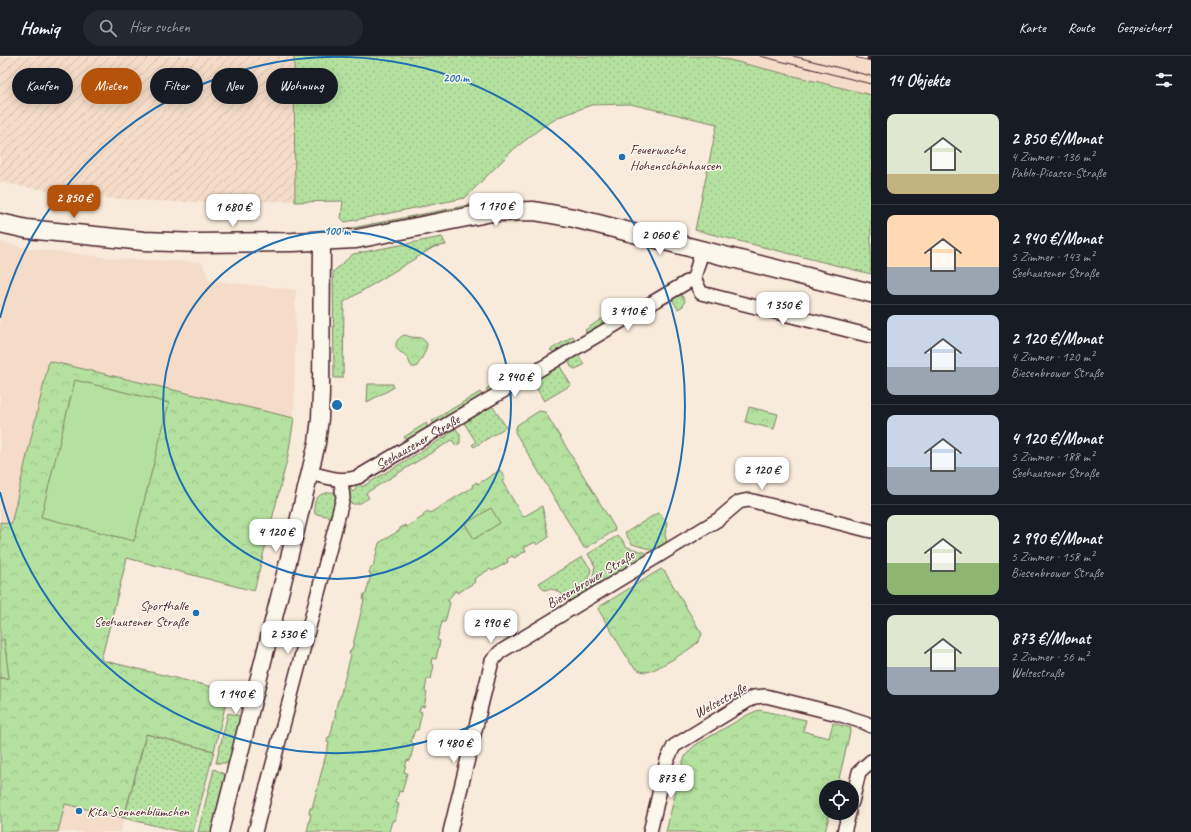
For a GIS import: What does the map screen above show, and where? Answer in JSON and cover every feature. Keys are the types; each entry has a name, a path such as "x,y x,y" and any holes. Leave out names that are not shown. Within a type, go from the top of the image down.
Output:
{"main road":[{"path":"0,223 27,229 144,241 199,243 322,241 356,239 492,212 513,211 547,213 574,218 871,293"}],"street":[{"path":"220,832 310,473 320,418 322,241"},
{"path":"702,251 694,278 701,293 871,336"},
{"name":"Seehausener Straße","path":"310,473 341,480 350,480 358,477 694,278"},
{"path":"254,832 343,498 341,480"},
{"name":"Biesenbrower Straße","path":"450,832 492,662 500,652 719,519 739,502 748,500 871,531"},
{"name":"Welsestraße","path":"650,832 667,760 674,746 754,697 766,696 838,714 871,726"},
{"path":"857,780 859,772 871,761"},
{"path":"844,832 847,820"}],"shaded area":[{"path":"0,56 294,56 294,68 266,68 266,104 294,104 295,201 173,202 101,198 0,182"},
{"path":"713,56 871,56 871,95"},
{"path":"0,242 26,248 121,259 202,262 209,280 296,290 294,418 49,361 11,524 0,522"},
{"name":"Kita Sonnenblümchen","path":"65,804 124,818 121,832 58,832"}],"green space":[{"path":"294,56 713,56 871,95 871,274 695,230 717,124 630,104 591,105 559,117 541,128 514,149 465,198 345,222 341,218 343,201 295,202 294,104 338,104 338,68 294,68"},
{"path":"510,200 511,205 348,233 347,229 484,202"},
{"path":"442,237 446,245 434,247 344,302 343,378 334,378 333,272 353,254"},
{"path":"678,294 685,300 683,306 678,309 670,296"},
{"path":"603,318 607,325 588,336 585,330"},
{"path":"404,335 422,339 427,344 423,356 416,367 412,367 407,357 399,351 396,346 397,341"},
{"path":"573,336 577,342 558,354 550,350"},
{"path":"577,352 584,365 575,369 571,367 568,359"},
{"path":"49,361 294,418 288,456 254,591 127,558 101,660 229,691 214,751 146,734 124,818 65,804 58,832 0,832 0,678 9,678 0,641 0,522 11,524"},
{"path":"558,363 571,385 544,401 531,379"},
{"path":"522,367 526,373 490,394 486,389"},
{"path":"75,380 169,403 134,541 41,517"},
{"path":"368,384 393,384 393,388 367,402"},
{"path":"480,392 484,398 436,427 432,421"},
{"path":"491,404 506,427 474,447 472,445 476,442 463,421"},
{"path":"749,407 778,414 774,429 745,422"},
{"path":"539,411 545,412 615,528 614,531 586,548 584,548 515,432 517,425"},
{"path":"426,423 430,430 408,443 404,437"},
{"path":"451,428 456,429 460,434 460,443 456,446 452,440 366,493 369,498 361,503 354,504 348,501 347,490 349,487 353,492 356,489 353,485 359,482 362,487 448,435 446,430"},
{"path":"500,470 505,479 502,481 523,517 542,506 549,537 537,545 535,542 524,548 526,551 514,558 512,556 507,559 508,562 492,571 490,569 474,579 475,582 458,593 455,591 448,600 450,603 445,622 442,622 437,640 440,641 436,659 432,658 431,664 434,665 431,679 427,679 425,691 427,692 424,707 421,706 419,711 422,712 418,730 415,730 411,742 414,744 410,761 407,760 404,772 407,773 402,792 399,791 396,803 399,804 395,821 392,821 389,832 307,832 311,814 309,814 310,808 312,808 329,743 327,742 328,737 330,737 338,700 351,655 349,654 352,649 364,600 364,594 366,594 371,574 369,573 371,567 373,567 379,543 400,530 400,528 405,525 406,527 424,516 423,514 428,511 430,513 473,487 472,485 477,482 478,484"},
{"path":"334,492 339,496 333,517 315,514 314,508 318,497 324,493"},
{"path":"491,508 500,523 474,539 465,524"},
{"path":"659,512 667,522 665,535 668,546 659,552 632,544 625,533"},
{"path":"617,536 621,538 627,547 654,555 590,592 595,566 588,554"},
{"path":"582,557 591,569 585,597 579,600 567,600 557,591 551,589 544,590 539,583"},
{"path":"661,569 665,572 702,634 697,643 687,651 651,671 645,672 638,670 631,664 598,609"},
{"path":"4,639 9,678 0,678 0,641"},
{"path":"759,710 806,720 803,731 829,738 833,723 851,728 839,780 819,780 819,820 828,820 825,832 666,832 683,761 686,755 694,746 749,714"},
{"path":"228,713 243,717 231,763 216,763"},
{"path":"146,734 214,751 193,832 181,832 124,818"},
{"path":"214,769 228,776 214,832 198,832"}],"tram line":[{"path":"760,56 871,84"},
{"path":"793,56 871,76"}],"railway":[{"path":"858,56 871,59"}],"place":[{"name":"Feuerwache Hohenschönhausen","path":"622,157"},
{"name":"Sporthalle Seehausener Straße","path":"196,613"},
{"name":"Kita Sonnenblümchen","path":"79,811"}]}
